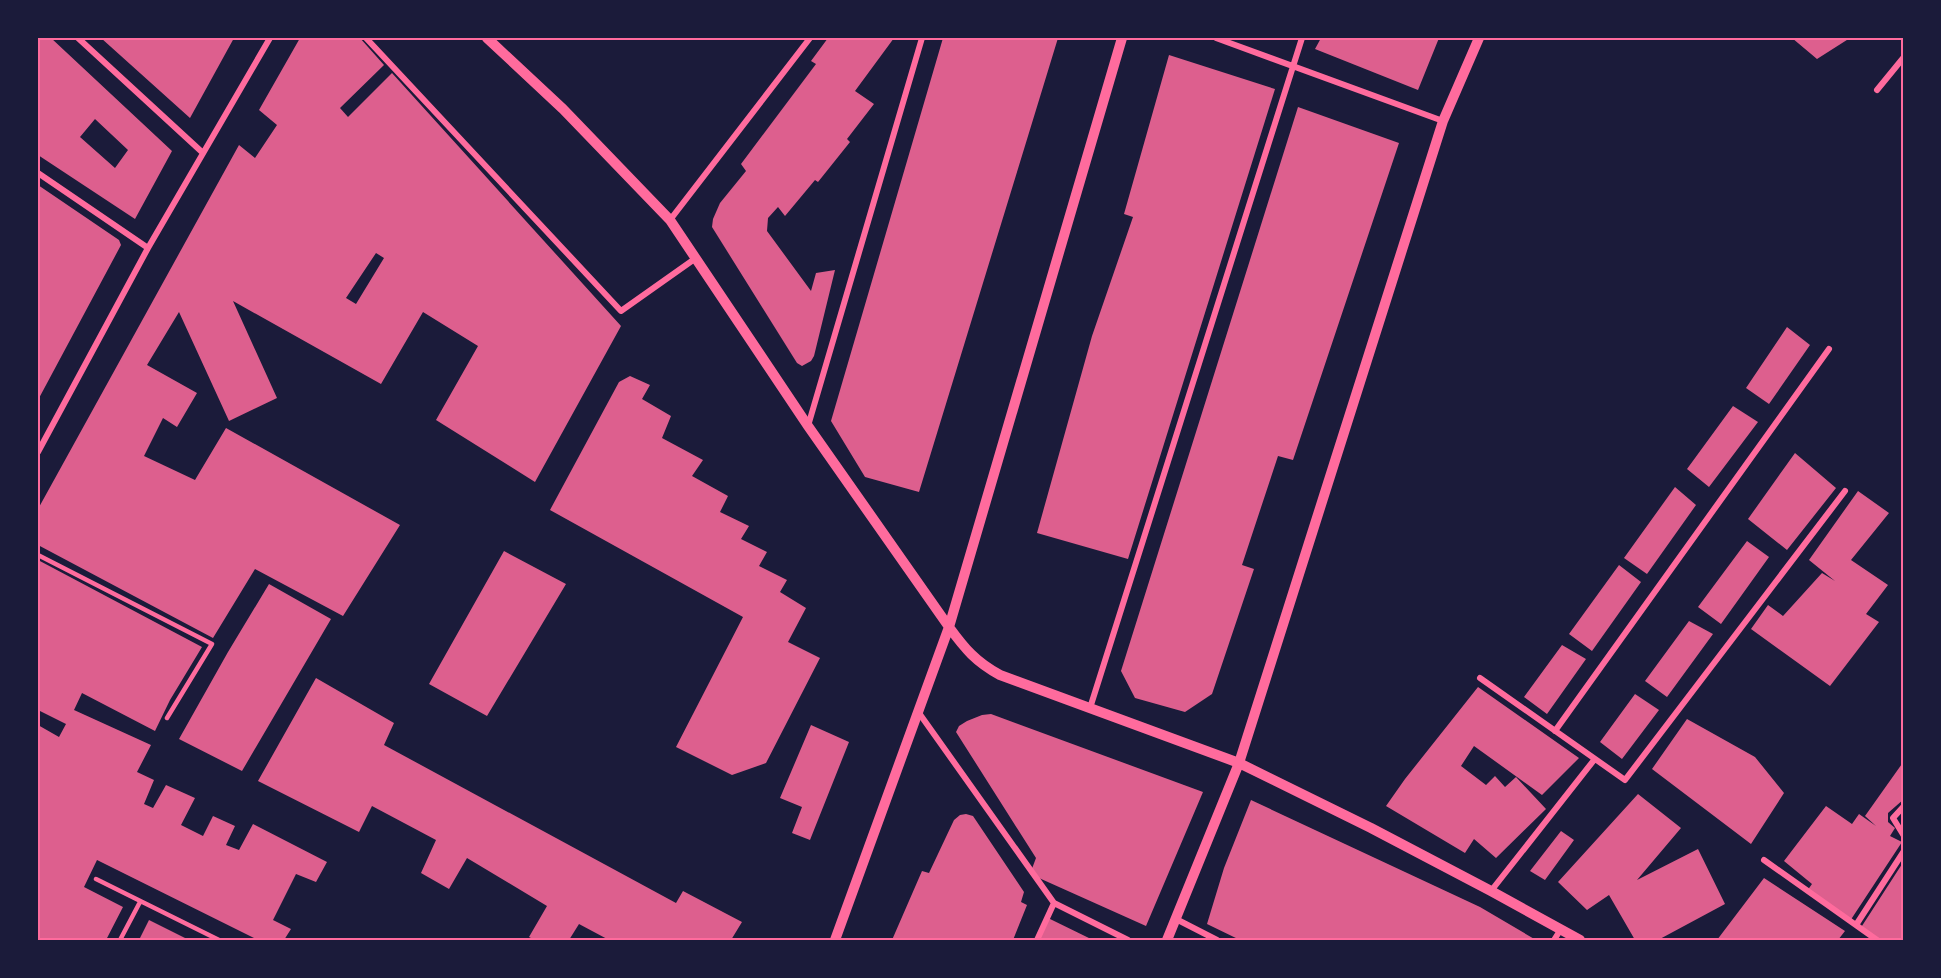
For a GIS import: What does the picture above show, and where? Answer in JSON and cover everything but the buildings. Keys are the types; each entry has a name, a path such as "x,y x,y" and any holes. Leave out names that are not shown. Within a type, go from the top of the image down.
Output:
{"street":[{"path":"78,38 203,153"},
{"path":"38,452 148,248 270,38"},
{"path":"366,38 621,311 696,258"},
{"path":"487,38 563,110 670,220 808,426 968,653 1000,675 1239,763 1491,891 1580,940"},
{"path":"670,220 810,38"},
{"path":"808,426 922,38"},
{"path":"835,940 949,627 1122,38"},
{"path":"1216,38 1443,120"},
{"path":"1090,708 1302,38"},
{"path":"1167,940 1239,763 1443,120 1479,38"},
{"path":"1877,90 1904,57"},
{"path":"38,173 148,248"},
{"path":"1555,731 1829,350"},
{"path":"1480,678 1625,780 1845,491"},
{"path":"919,712 1054,903 1128,940"},
{"path":"1491,891 1594,760"},
{"path":"1904,806 1893,818 1904,836"},
{"path":"1856,925 1904,851"},
{"path":"1764,860 1877,940"},
{"path":"1037,940 1054,903"},
{"path":"1176,919 1218,940"},
{"path":"1554,940 1561,928"}],"lane":[{"path":"38,555 212,644 167,718"},
{"path":"96,879 219,940"},
{"path":"120,940 140,902"}]}
